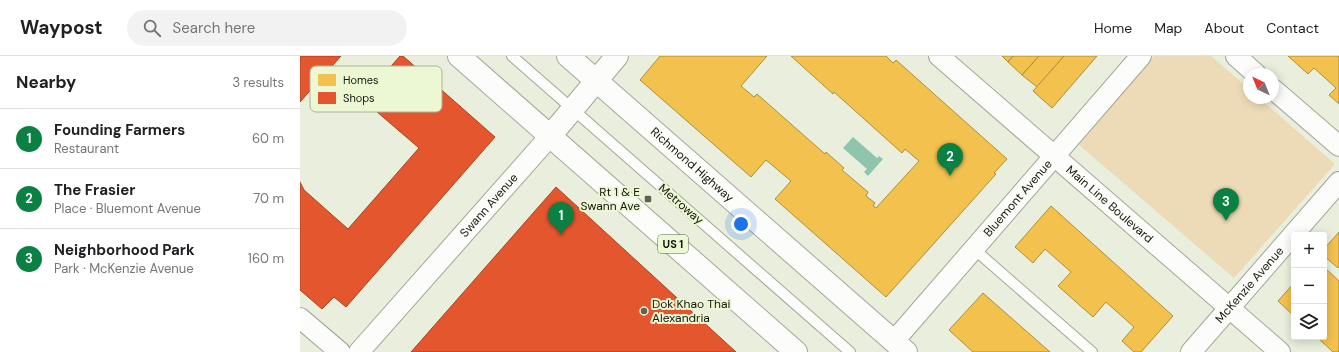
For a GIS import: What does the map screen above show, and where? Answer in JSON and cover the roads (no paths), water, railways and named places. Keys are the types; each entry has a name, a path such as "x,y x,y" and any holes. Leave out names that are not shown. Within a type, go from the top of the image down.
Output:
{"main road":[{"name":"US 1","path":"459,56 551,135 796,352"},
{"name":"Richmond Highway","path":"568,56 900,347"},
{"name":"Swann Avenue","path":"551,135 617,56"}],"street":[{"name":"Main Line Boulevard","path":"939,56 1280,352"},
{"name":"Bluemont Avenue","path":"900,347 974,249 1141,56"},
{"path":"1236,56 1249,68"},
{"path":"1279,94 1339,146"},
{"name":"Swann Avenue","path":"359,352 551,135"},
{"name":"McKenzie Avenue","path":"1191,352 1339,182"},
{"path":"300,318 340,352"}],"lane":[{"name":"Metroway","path":"512,56 850,352"},
{"path":"974,249 1092,352"}],"place":[{"name":"The Frasier","path":"950,176"},
{"name":"Rt 1 & E Swann Ave","path":"648,199"},
{"name":"Neighborhood Park","path":"1226,221"},
{"name":"Founding Farmers","path":"561,235"},
{"name":"Dok Khao Thai Alexandria","path":"644,311"}]}
